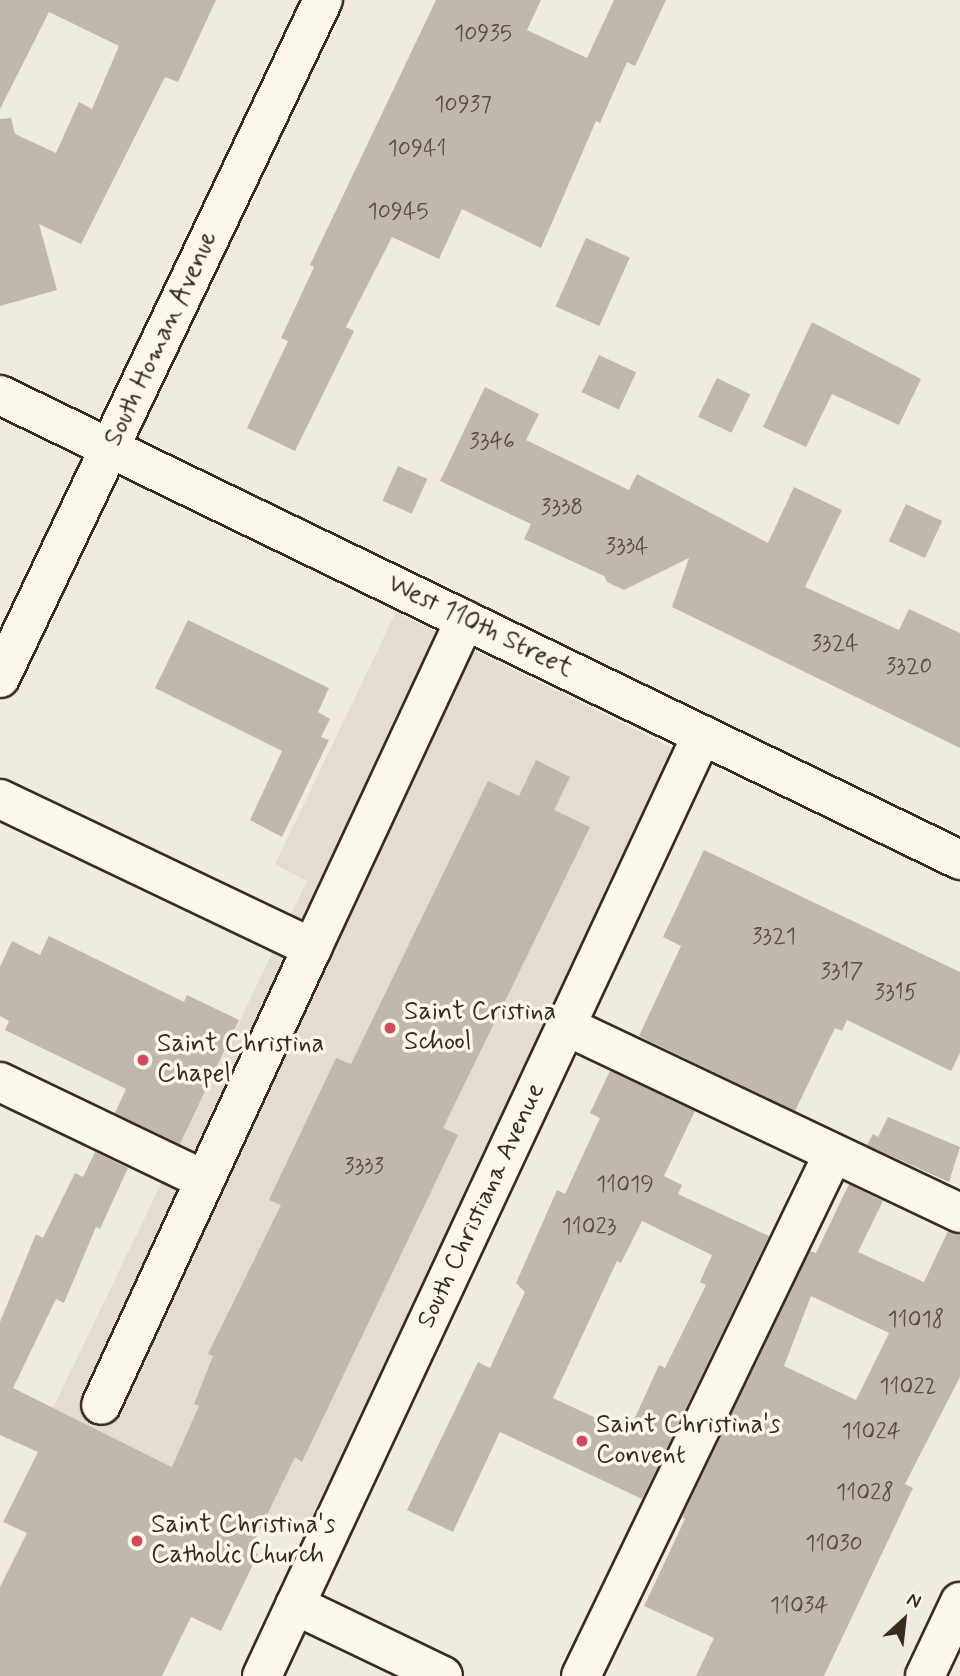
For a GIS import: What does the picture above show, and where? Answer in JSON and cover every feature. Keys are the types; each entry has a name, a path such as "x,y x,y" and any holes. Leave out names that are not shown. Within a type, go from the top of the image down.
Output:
{"street":[{"name":"South Homan Avenue","path":"0,678 323,0"},
{"name":"West 110th Street","path":"0,395 960,860"},
{"path":"102,1405 465,620"},
{"name":"South Christiana Avenue","path":"262,1676 702,735"},
{"path":"0,799 312,948"},
{"path":"566,1026 960,1213"},
{"path":"0,1082 205,1180"},
{"path":"581,1676 834,1154"},
{"path":"925,1676 960,1602"},
{"path":"295,1605 396,1666 443,1676"}],"shaded area":[{"name":"Saint Cristina School","path":"396,612 676,750 305,1532 53,1408 307,881 275,864"}],"building":[{"path":"0,0 216,0 178,82 165,77 81,244 39,224 57,290 0,306 0,119 11,118 15,134 56,153 79,102 92,109 119,46 49,12 0,109"},
{"path":"436,0 541,0 527,30 587,58 614,0 666,0 635,66 627,62 600,123 596,121 541,248 462,209 439,259 392,237 346,327 354,331 295,451 247,428 288,341 281,338 314,267 310,265"},
{"path":"586,238 630,258 599,326 555,307"},
{"path":"812,322 921,379 899,425 832,394 806,447 763,427"},
{"path":"599,355 636,372 619,409 582,392"},
{"path":"717,378 750,394 731,433 698,417"},
{"path":"485,387 539,414 526,440 629,490 637,474 768,543 794,487 842,510 805,587 899,630 909,609 960,633 960,748 672,607 689,558 624,590 607,582 604,576 524,539 531,524 440,481"},
{"path":"398,466 427,479 412,514 383,501"},
{"path":"906,504 942,521 925,558 889,541"},
{"path":"188,620 329,688 318,712 330,719 321,737 329,740 282,837 250,820 282,751 155,688"},
{"path":"536,760 570,777 554,810 590,827 443,1128 458,1135 302,1462 295,1457 250,1550 258,1554 221,1631 191,1617 162,1676 0,1676 0,1587 27,1533 3,1522 38,1452 0,1435 0,1322 36,1234 43,1238 75,1173 83,1177 95,1152 128,1168 100,1229 96,1227 64,1303 56,1299 13,1388 172,1467 199,1406 194,1404 213,1356 208,1354 281,1205 269,1200 336,1058 351,1064 488,781 519,796"},
{"path":"704,850 960,972 960,1053 951,1071 847,1020 842,1031 835,1028 795,1111 639,1036 681,946 663,937"},
{"name":"Saint Christina Chapel","path":"49,936 184,1002 187,995 239,1020 180,1144 115,1113 126,1089 5,1030 9,1021 0,1016 0,967 12,941 40,955"},
{"path":"610,1071 695,1111 664,1176 682,1185 678,1194 769,1236 642,1499 500,1432 453,1532 407,1510 478,1362 490,1368 525,1292 516,1283 557,1190 565,1194 600,1118 590,1113","holes":["642,1221 712,1255 700,1282 706,1285 665,1368 659,1365 628,1433 553,1398 617,1261 621,1263"]},
{"path":"888,1117 960,1147 949,1182 867,1145 873,1134 878,1137"},
{"path":"849,1184 883,1201 858,1252 924,1282 948,1231 960,1235 960,1377 905,1484 913,1488 824,1676 696,1676 714,1638 644,1606 685,1519 682,1517 810,1251 816,1253","holes":["811,1296 889,1333 856,1400 784,1366"]}],"place":[{"name":"Saint Cristina School","path":"390,1028"},
{"name":"Saint Christina Chapel","path":"143,1060"},
{"name":"Saint Christina's Convent","path":"582,1441"},
{"name":"Saint Christina's Catholic Church","path":"137,1541"}]}
